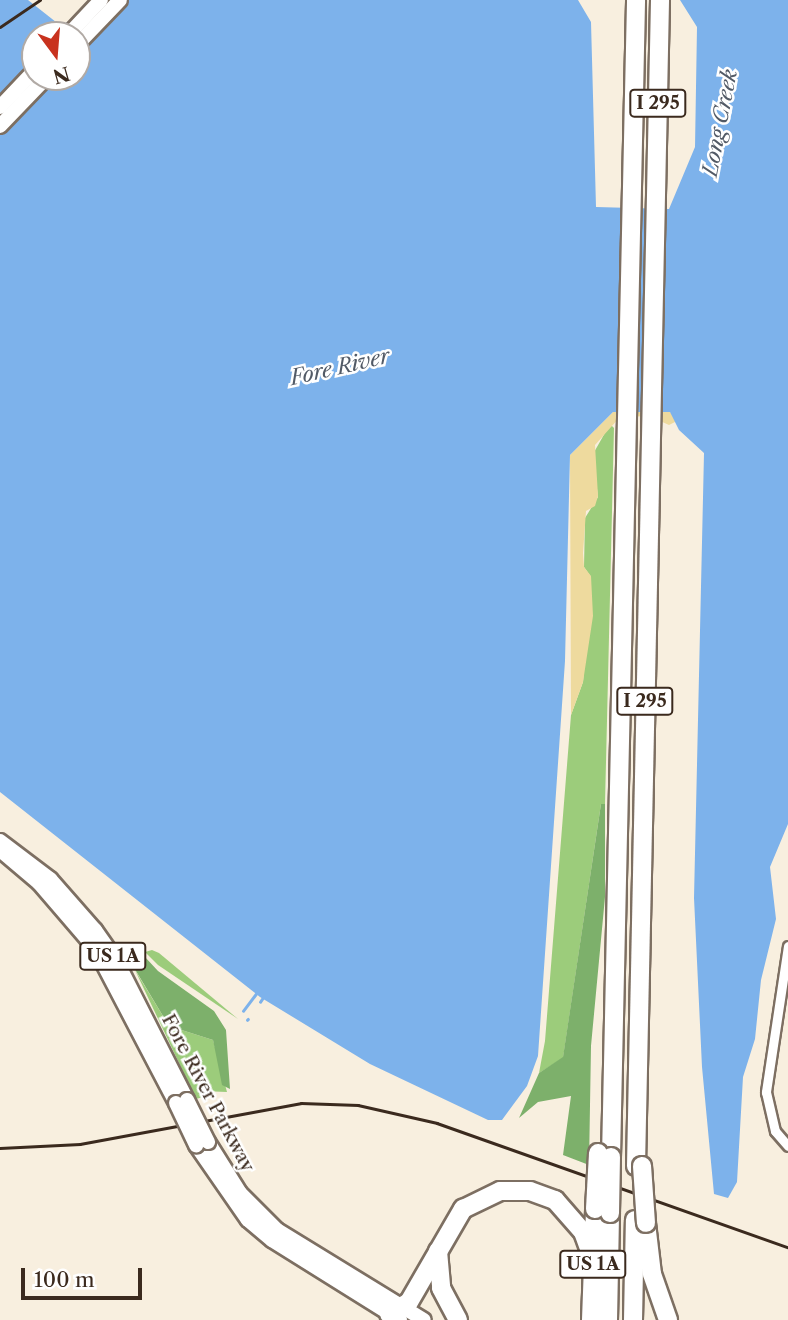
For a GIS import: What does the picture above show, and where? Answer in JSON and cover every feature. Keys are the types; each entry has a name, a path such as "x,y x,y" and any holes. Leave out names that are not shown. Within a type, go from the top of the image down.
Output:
{"highway":[{"name":"I 295","path":"608,1320 603,1211 604,1155 614,963 636,21 634,0"},
{"name":"I 295","path":"637,1097 660,0"},
{"name":"US 1A","path":"637,1097 641,1222 652,1274 668,1320"},
{"path":"397,1314 463,1209 485,1196 517,1190 555,1200 583,1232 593,1259"},
{"name":"US 1A","path":"591,1320 593,1259 603,1211"},
{"path":"633,1320 641,1222"},
{"path":"438,1251 441,1288 458,1320"}],"main road":[{"path":"81,21 101,0"},
{"path":"91,30 120,0"},
{"path":"0,107 21,85"},
{"path":"0,126 34,91"},
{"name":"Fore River Parkway","path":"0,841 50,879 95,930 116,960 202,1143 227,1185 252,1215 397,1314 424,1320"},
{"name":"Fore River Parkway","path":"0,850 39,883 95,948 182,1101"}],"street":[{"path":"788,946 766,1092 772,1124 788,1146"}],"green space":[{"path":"610,424 614,428 605,804 601,804 563,1058 539,1073 545,1041 571,715 583,682 591,590 591,577 584,567 585,518 598,497 593,454"},
{"path":"601,804 605,804 605,897 591,1046 589,1165 563,1155 571,1096 538,1102 519,1118 539,1073 563,1057"},
{"path":"132,943 158,971 214,1011 226,1030 230,1089 222,1085 213,1040 169,1026 124,951"},
{"path":"152,950 238,1019 158,965 145,952"},
{"path":"135,970 169,1026 213,1040 227,1092 202,1091 203,1097 196,1099"}],"sand":[{"path":"613,412 670,412 677,421 669,425 649,416 620,417 595,445 598,496 595,506 586,511 583,553 584,567 591,576 593,616 583,682 571,715 570,455"}],"water":[{"path":"0,0 28,0 55,21 21,21 21,91 91,91 91,21 69,21 101,0 578,0 591,22 596,207 669,209 695,147 697,27 680,0 788,0 788,824 770,867 776,919 761,980 755,1039 743,1077 737,1182 728,1198 714,1194 702,1067 694,898 704,453 679,430 670,412 613,412 570,455 565,661 538,1056 527,1086 502,1120 488,1120 370,1064 260,997 0,792"}],"waterway":[{"path":"243,1011 256,994"}],"railway":[{"path":"0,27 40,0"},
{"path":"0,1148 80,1144 301,1103 358,1105 437,1123 788,1247"}],"water label":[{"name":"Long Creek","path":"720,123"},
{"name":"Fore River","path":"340,367"}]}
